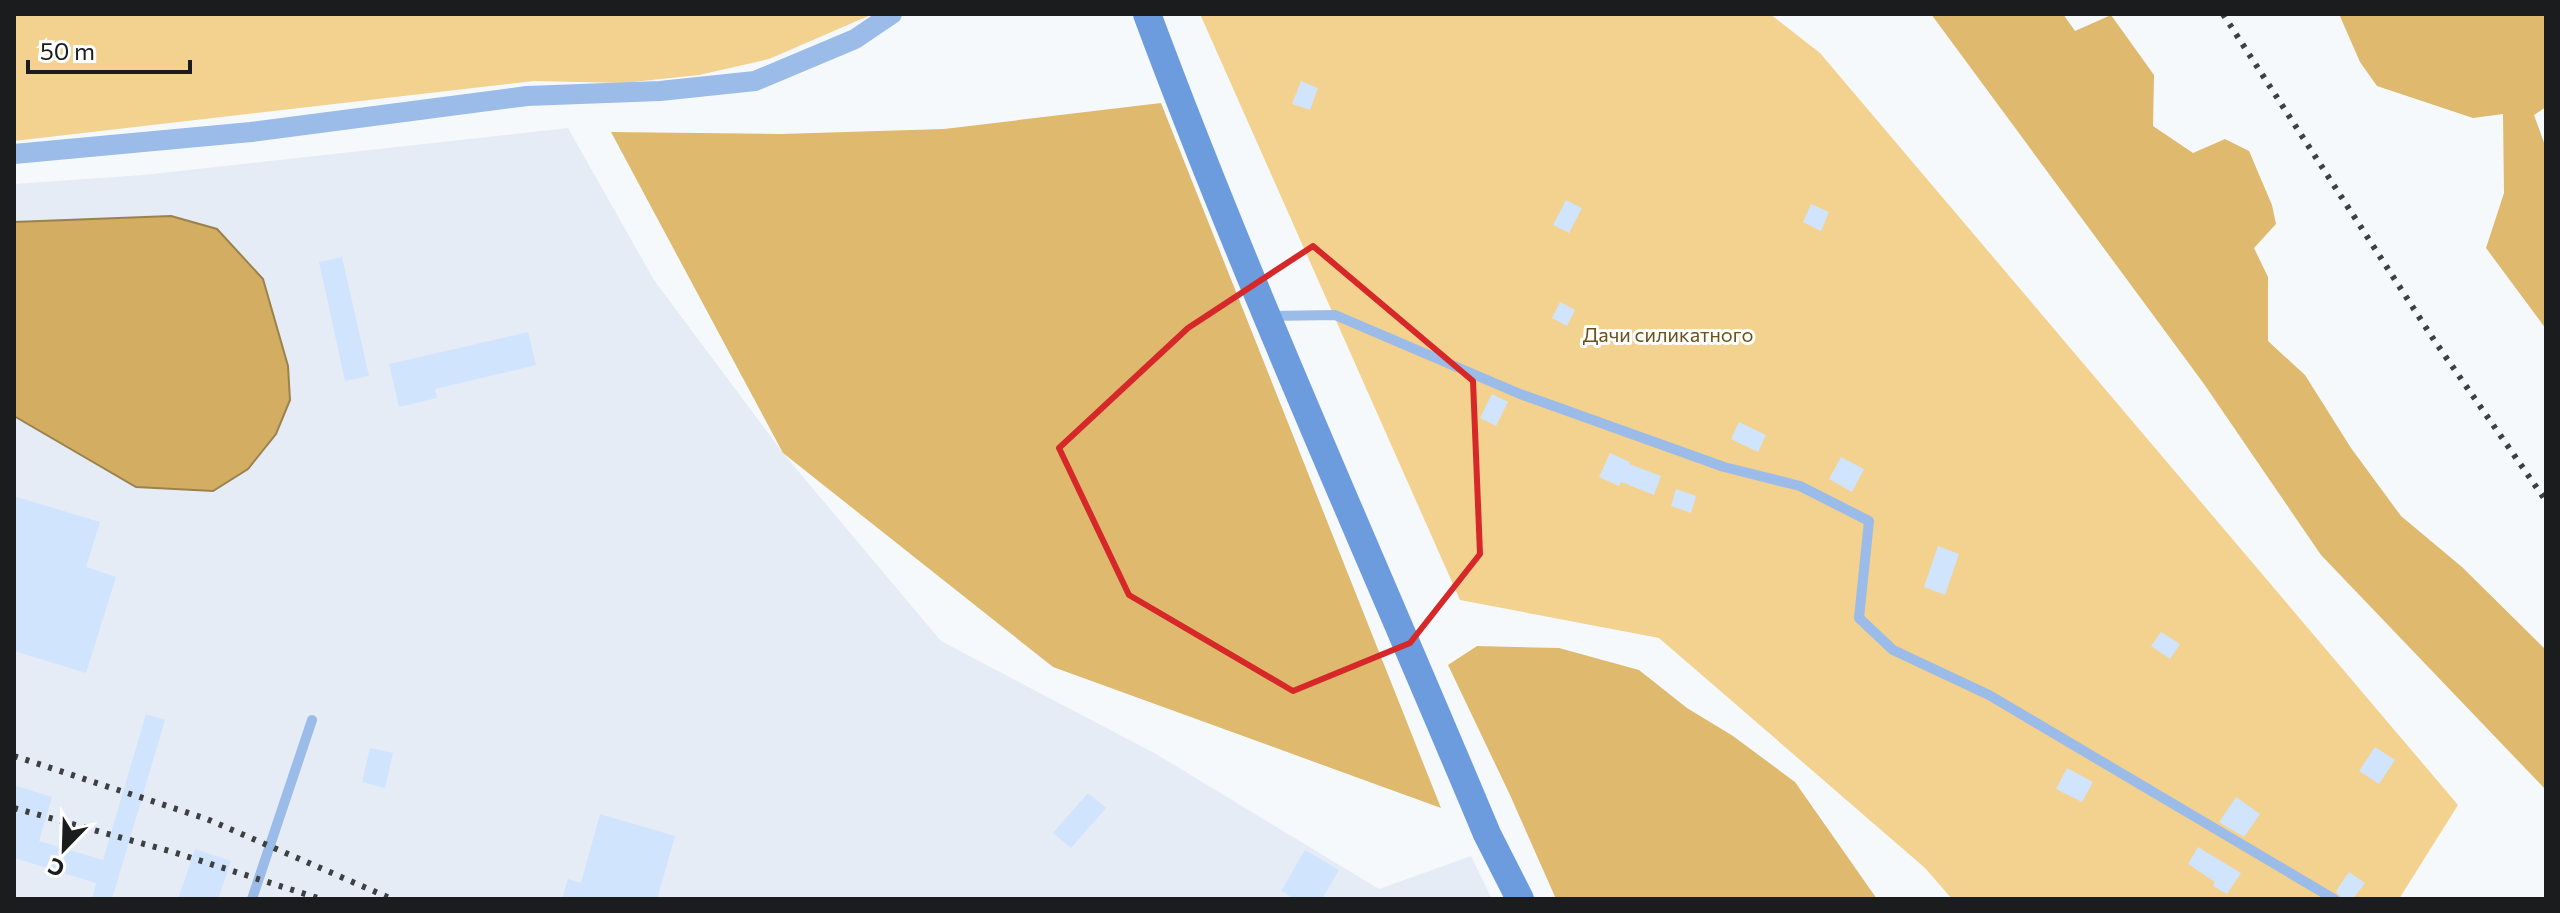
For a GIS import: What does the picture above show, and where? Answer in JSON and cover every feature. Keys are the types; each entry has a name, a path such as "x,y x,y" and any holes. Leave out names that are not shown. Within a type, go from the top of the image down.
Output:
{"street":[{"path":"14,154 251,132 527,96 660,91 755,81 855,39 892,14"},
{"path":"1147,14 1183,112 1267,316 1487,834 1520,899"}],"lane":[{"path":"1267,316 1335,315 1520,394 1724,467 1800,486 1869,521 1859,618 1893,650 1989,695 2334,899"},
{"path":"252,899 312,720"}],"highlighted area":[{"path":"1313,246 1473,381 1480,554 1410,643 1293,691 1129,595 1059,448 1188,328"}],"shaded area":[{"path":"1931,14 2063,14 2075,31 2111,15 2154,75 2153,126 2193,153 2225,139 2249,151 2272,205 2276,224 2254,248 2268,277 2268,341 2305,375 2351,448 2401,516 2462,567 2546,650 2546,790 2321,555 2204,384"},
{"path":"2339,14 2546,14 2546,107 2534,115 2546,148 2546,329 2486,248 2504,193 2503,114 2473,118 2377,86 2360,62"},
{"path":"1161,103 1441,808 1053,667 783,453 611,132 781,134 944,129"},
{"path":"568,128 654,280 783,453 941,641 1156,754 1379,889 1471,856 1492,899 14,899 14,184 143,175"},
{"path":"171,216 217,229 263,279 288,366 290,400 276,434 248,469 213,491 136,487 14,416 14,222"},
{"path":"1477,646 1559,648 1639,670 1687,708 1733,736 1795,782 1877,899 1556,899 1448,665"}],"green space":[{"path":"14,14 873,14 769,59 699,75 623,83 534,81 14,141"},
{"name":"Дачи силикатного","path":"1200,14 1770,14 1820,53 2458,805 2399,899 1952,899 1925,868 1659,638 1460,600"}],"building":[{"path":"1301,81 1318,88 1310,110 1292,104"},
{"path":"1566,200 1582,208 1569,233 1553,225"},
{"path":"1811,204 1829,212 1821,231 1803,222"},
{"path":"342,257 369,376 345,381 319,262"},
{"path":"1560,302 1575,310 1567,326 1552,318"},
{"path":"528,332 536,365 435,389 437,398 399,407 389,364"},
{"path":"1492,394 1508,402 1496,426 1480,418"},
{"path":"1739,422 1766,435 1758,452 1731,439"},
{"path":"1610,453 1661,476 1654,495 1599,477"},
{"path":"1841,457 1864,469 1852,492 1829,479"},
{"path":"1676,489 1696,496 1691,513 1671,506"},
{"path":"14,496 100,522 86,567 116,577 86,673 14,651"},
{"path":"1938,546 1959,554 1945,595 1924,587"},
{"path":"2161,632 2180,644 2170,659 2151,646"},
{"path":"146,714 165,720 112,899 92,899 96,883 14,858 14,785 52,797 39,841 103,860"},
{"path":"2375,747 2395,760 2379,784 2359,771"},
{"path":"370,748 393,753 385,788 362,782"},
{"path":"2067,768 2093,782 2082,802 2056,789"},
{"path":"1088,793 1106,808 1071,848 1053,833"},
{"path":"2236,797 2260,814 2244,837 2219,822"},
{"path":"600,814 675,836 657,899 562,899 568,879 581,883"},
{"path":"2198,847 2241,873 2227,894 2188,864"},
{"path":"195,849 231,861 218,899 178,899"},
{"path":"1305,850 1339,870 1322,899 1295,899 1281,891"},
{"path":"2349,872 2365,883 2353,899 2342,899 2336,891"}],"railway":[{"path":"2223,14 2434,340 2546,501"},
{"path":"14,756 207,819 392,899"},
{"path":"14,808 173,852 321,899"}]}
